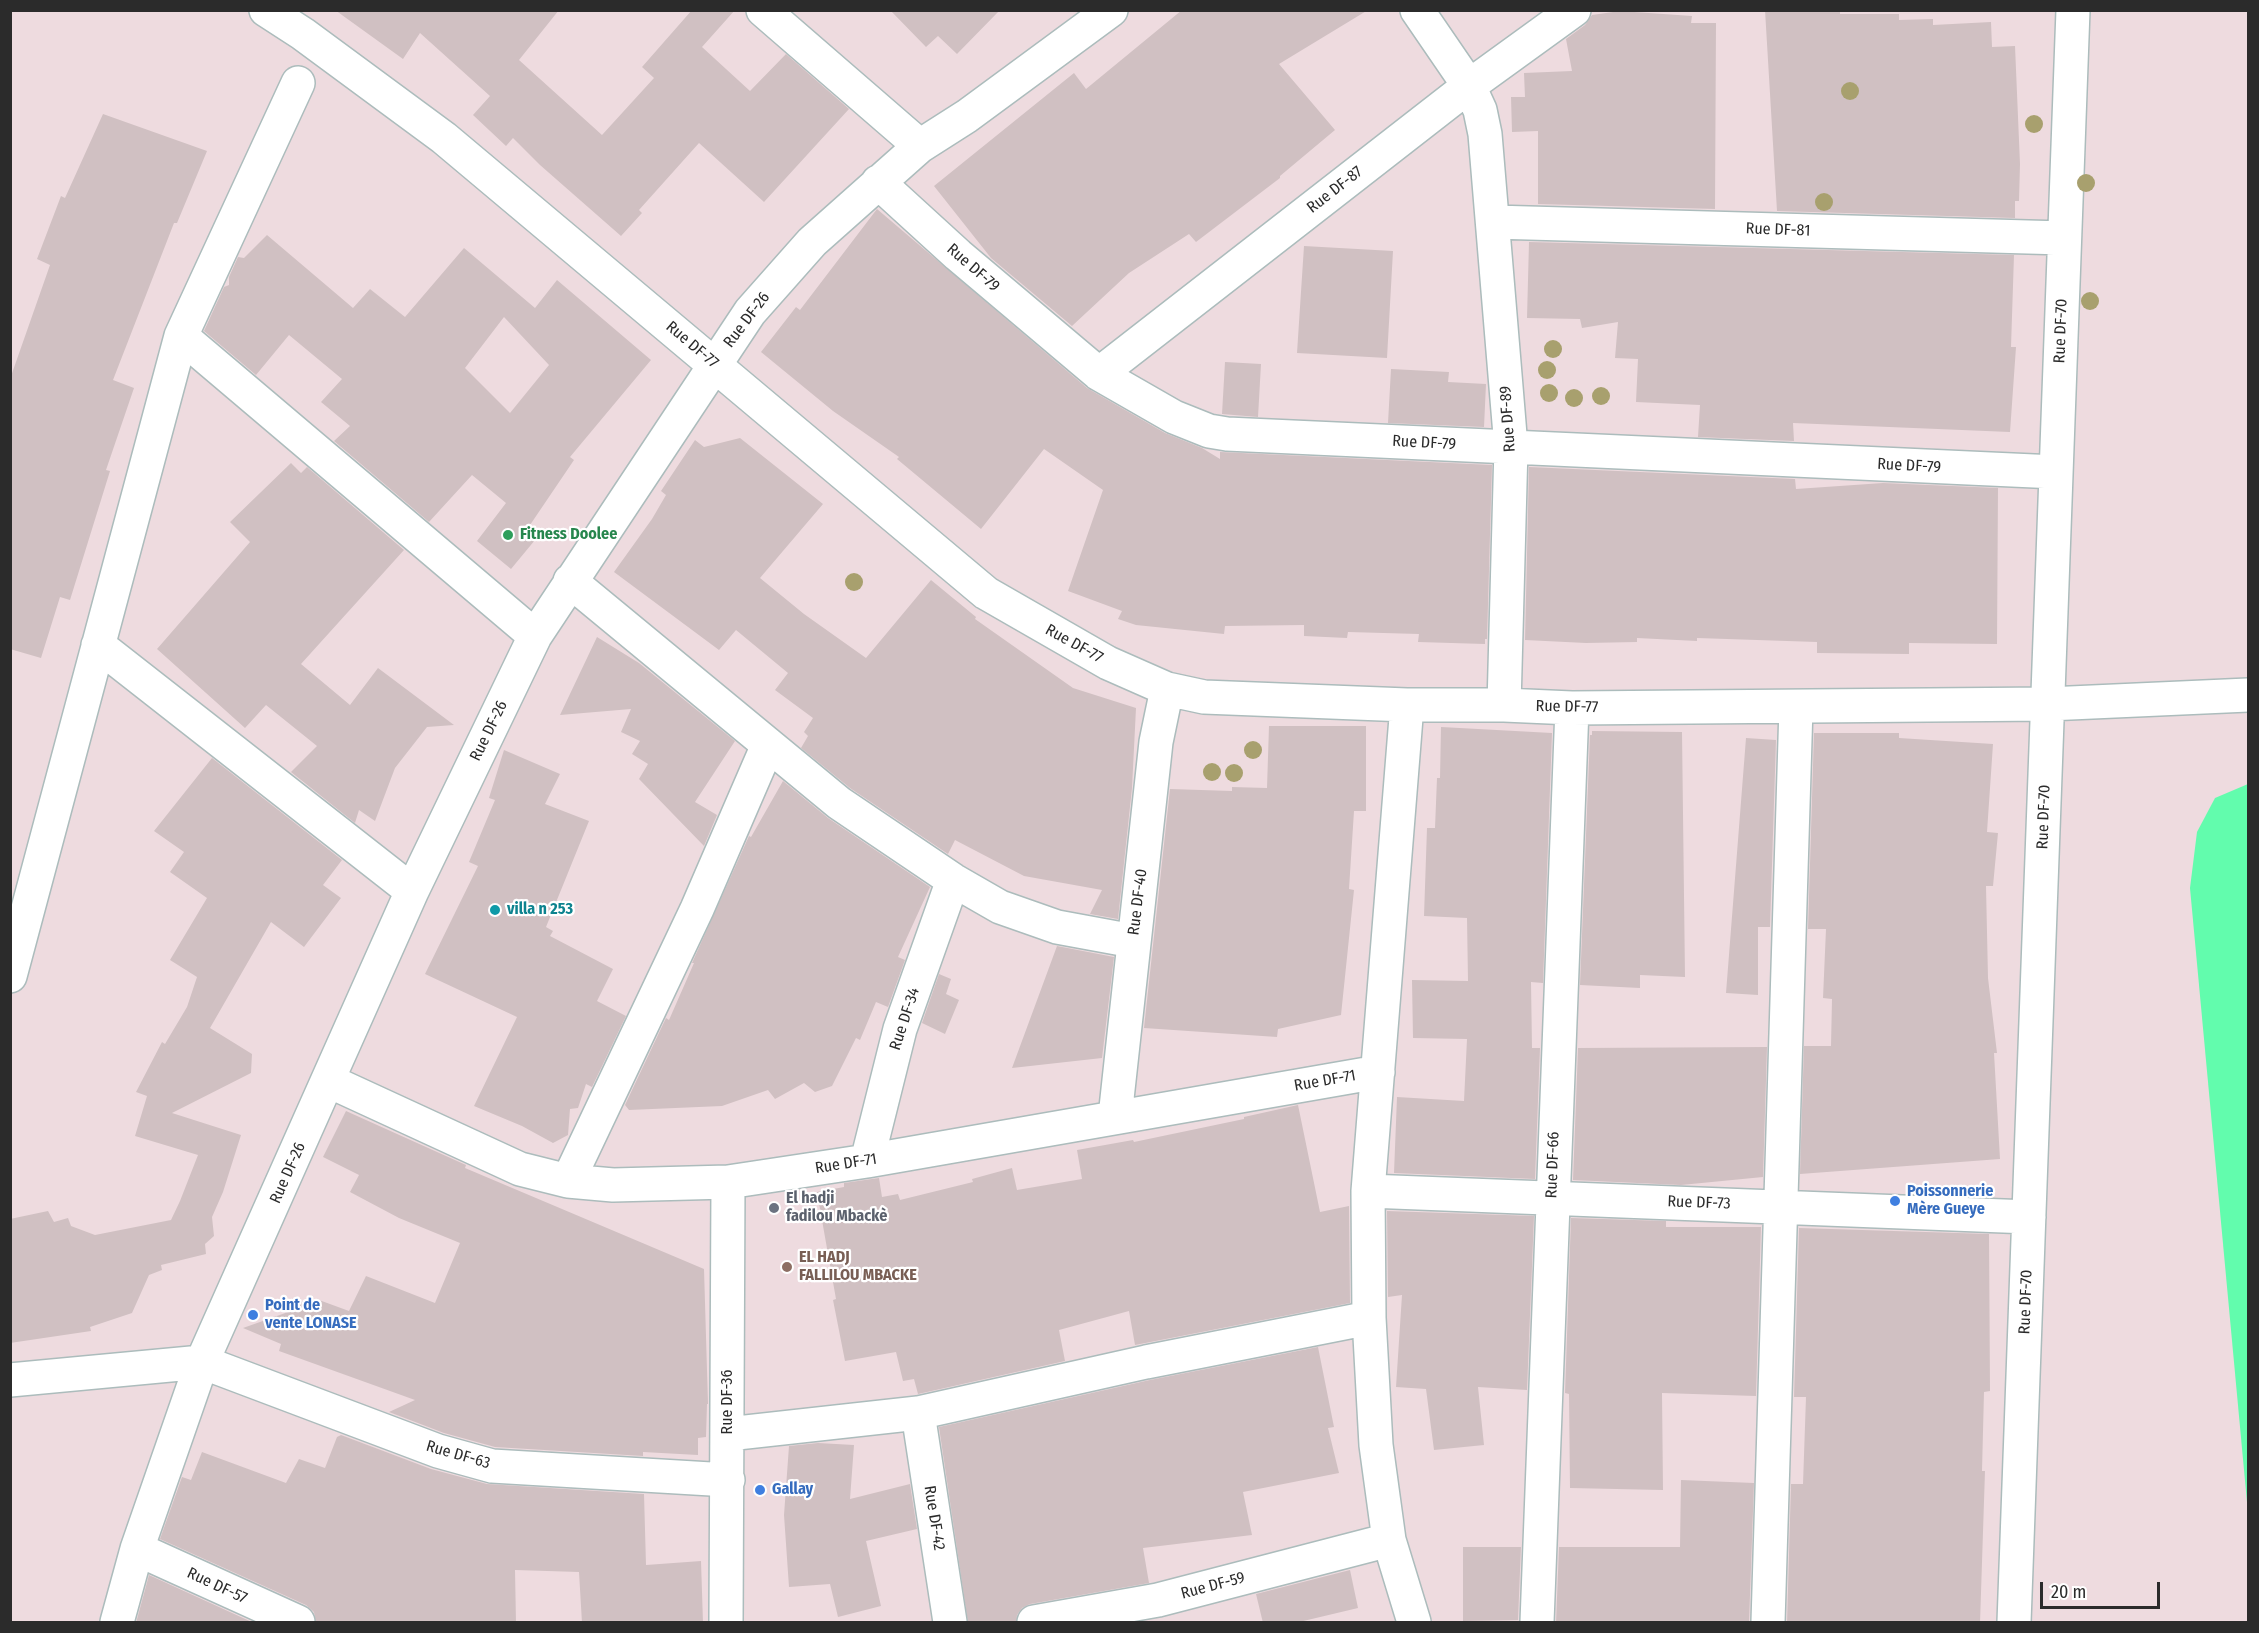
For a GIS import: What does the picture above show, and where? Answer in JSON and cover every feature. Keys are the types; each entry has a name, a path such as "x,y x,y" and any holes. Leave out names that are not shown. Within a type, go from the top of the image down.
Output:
{"street":[{"name":"Rue DF-77","path":"266,10 309,22 986,593 1108,663 1167,689 1204,697 1407,705 1572,708 2048,704 2248,695"},
{"path":"763,10 920,146"},
{"name":"Rue DF-26","path":"117,1623 137,1549 202,1362 412,891 535,636 750,312 812,242 920,146 967,116 1112,10"},
{"name":"Rue DF-89","path":"1417,10 1469,86 1480,110 1485,134 1511,447 1504,705"},
{"name":"Rue DF-87","path":"1099,374 1469,86 1574,10"},
{"name":"Rue DF-70","path":"2014,1623 2073,10"},
{"path":"10,976 181,336 298,83"},
{"name":"Rue DF-79","path":"878,182 958,255 1099,374 1174,417 1209,431 1227,434 2056,472"},
{"name":"Rue DF-81","path":"1493,222 2064,238"},
{"path":"181,336 535,636"},
{"path":"570,581 839,803 953,880 1000,907 1057,927 1133,941"},
{"path":"98,645 412,891"},
{"name":"Rue DF-40","path":"1114,1117 1156,742 1167,689"},
{"path":"1407,705 1368,1191 1369,1318 1376,1445 1389,1540 1414,1623"},
{"path":"1768,1623 1796,707"},
{"name":"Rue DF-66","path":"1537,1623 1572,708"},
{"path":"568,1181 697,909 768,745"},
{"name":"Rue DF-34","path":"867,1161 900,1029 953,880"},
{"name":"Rue DF-71","path":"329,1081 520,1168 568,1181 614,1185 728,1182 867,1161 1378,1072"},
{"name":"Rue DF-36","path":"726,1623 728,1182"},
{"name":"Rue DF-73","path":"1368,1191 2029,1217"},
{"path":"728,1434 918,1413 1146,1362 1369,1318"},
{"path":"10,1380 202,1362"},
{"name":"Rue DF-63","path":"202,1362 438,1451 492,1466 728,1480"},
{"name":"Rue DF-42","path":"918,1413 950,1623"},
{"name":"Rue DF-59","path":"1034,1623 1161,1612 1389,1540"},
{"name":"Rue DF-57","path":"137,1549 298,1623"}],"shaded area":[{"path":"2248,784 2248,1513 2190,888 2197,832 2215,798"}],"building":[{"path":"335,10 559,10 519,60 602,135 654,78 642,67 692,10 735,10 702,47 750,91 786,54 849,109 764,202 699,143 639,210 642,213 621,236 540,165 513,138 506,146 473,115 490,96 420,33 403,59"},
{"path":"890,10 1000,10 957,54 938,36 926,47"},
{"path":"1182,10 1368,10 1279,64 1335,130 1280,178 1196,242 1189,234 1129,273 1072,326 991,258 934,186 1074,73 1086,89"},
{"path":"1765,10 1840,10 1840,14 1899,14 1899,20 1933,19 1933,25 1991,22 1992,47 2015,46 2020,164 2019,201 2015,201 2015,218 1777,211"},
{"path":"1620,11 1692,16 1691,23 1716,23 1715,209 1538,204 1538,131 1512,132 1511,97 1525,97 1524,73 1572,71 1566,39 1585,25 1592,15"},
{"path":"103,114 207,151 177,223 174,223 113,380 134,388 106,470 110,471 70,600 60,597 41,658 10,649 10,379 50,265 37,259 61,196 65,198"},
{"path":"877,209 1087,388 1165,433 1202,448 1220,459 1220,452 1492,465 1487,639 1485,639 1485,644 1418,642 1419,634 1348,632 1347,638 1304,636 1304,625 1225,626 1224,634 1136,625 1118,619 1122,611 1068,591 1103,490 1044,449 981,529 897,459 899,457 833,411 761,352 796,307 800,310"},
{"path":"267,235 353,308 370,289 405,317 464,248 535,308 557,280 651,360 570,457 574,460 530,525 540,534 511,569 477,541 506,503 472,475 429,522 334,441 350,426 321,402 342,379 289,335 256,375 204,331 224,287 229,285 229,277 238,257 244,258","holes":["504,317 549,365 510,413 465,368"]},
{"path":"1529,242 2014,255 2011,347 2016,347 2010,432 1793,423 1794,441 1698,437 1700,405 1636,402 1638,359 1615,358 1618,322 1582,328 1580,319 1527,318"},
{"path":"1304,246 1393,251 1387,358 1297,353"},
{"path":"1225,362 1261,364 1258,417 1222,414"},
{"path":"1391,369 1449,372 1448,382 1486,384 1484,427 1388,423"},
{"path":"740,438 823,504 760,578 804,614 866,658 931,580 976,617 975,619 1073,688 1136,708 1132,788 1118,919 1090,914 1102,890 1024,876 955,840 948,854 850,788 801,748 808,736 804,732 813,718 775,690 788,673 736,630 719,650 614,572 652,519 666,495 661,491 695,440 704,447"},
{"path":"291,463 301,473 307,467 404,550 301,664 350,705 378,668 454,725 427,727 395,768 375,821 359,810 355,823 291,772 317,746 266,705 245,728 157,649 250,542 230,522"},
{"path":"1529,467 1795,479 1796,489 1883,483 1998,488 1997,644 1909,643 1909,654 1817,653 1817,642 1697,638 1697,641 1637,638 1637,642 1586,643 1525,640"},
{"path":"597,637 639,663 735,741 695,802 717,815 704,846 639,779 648,764 632,754 640,741 621,732 631,709 560,715"},
{"path":"1269,726 1366,726 1366,811 1354,811 1349,889 1354,890 1341,1015 1278,1029 1277,1037 1144,1028 1170,789 1232,791 1232,787 1267,788"},
{"path":"1441,727 1552,733 1543,983 1531,982 1532,1048 1540,1048 1535,1179 1394,1173 1397,1097 1464,1101 1467,1039 1413,1038 1412,980 1468,981 1467,918 1424,916 1427,828 1435,828 1437,778 1440,778"},
{"path":"1592,731 1682,732 1685,977 1640,975 1640,988 1580,985 1590,735"},
{"path":"1814,733 1899,733 1899,738 1993,744 1987,832 1998,833 1993,886 1986,886 1988,978 1997,1053 1994,1053 2000,1159 1800,1174 1804,1046 1831,1046 1832,999 1823,998 1826,929 1808,929"},
{"path":"1746,738 1776,740 1770,927 1758,927 1758,995 1726,993"},
{"path":"504,750 560,774 545,804 589,821 546,927 553,931 550,936 613,969 597,1001 626,1016 592,1087 586,1084 578,1108 570,1109 568,1135 553,1143 522,1126 474,1106 517,1017 425,974 478,866 469,862 495,800 489,798"},
{"path":"212,758 342,860 323,885 341,898 304,947 271,922 210,1028 252,1054 251,1073 172,1113 241,1135 223,1192 212,1217 214,1236 205,1244 206,1254 161,1265 162,1270 149,1275 132,1313 90,1327 91,1331 10,1343 10,1219 48,1211 54,1222 68,1218 71,1226 95,1235 171,1220 198,1155 135,1136 147,1096 136,1092 162,1042 165,1044 187,1007 197,977 170,960 207,898 170,872 184,852 154,831"},
{"path":"783,781 828,818 930,887 898,957 905,960 888,1007 876,1002 860,1040 856,1038 832,1086 815,1092 804,1083 775,1099 768,1090 722,1106 629,1110 625,1105 666,1018 669,1020 749,836 751,837"},
{"path":"1057,946 1114,957 1102,1058 1012,1068"},
{"path":"939,974 951,979 946,994 959,1000 945,1034 922,1023"},
{"path":"1767,1047 1763,1177 1681,1185 1573,1180 1578,1048"},
{"path":"1298,1105 1320,1212 1349,1206 1350,1303 1135,1345 1129,1311 1059,1330 1065,1361 918,1394 914,1379 903,1381 896,1352 845,1361 833,1300 836,1299 817,1192 844,1187 844,1183 879,1178 882,1197 898,1194 900,1200 973,1182 972,1179 1012,1168 1017,1190 1082,1179 1077,1150 1133,1140 1134,1142"},
{"path":"346,1111 466,1165 465,1168 704,1269 708,1404 706,1437 698,1438 698,1455 643,1452 643,1456 495,1447 444,1433 389,1412 415,1400 279,1351 281,1344 243,1328 291,1311 294,1302 319,1300 349,1311 366,1276 435,1303 460,1243 399,1218 350,1192 359,1175 323,1157"},
{"path":"1387,1211 1534,1216 1527,1390 1478,1387 1484,1445 1434,1450 1426,1389 1396,1387 1402,1295 1388,1297"},
{"path":"1571,1218 1666,1221 1666,1227 1761,1227 1756,1396 1662,1393 1663,1490 1570,1488 1569,1394 1565,1393"},
{"path":"1799,1228 1989,1234 1990,1391 1984,1392 1982,1471 1985,1471 1980,1623 1787,1623 1791,1484 1803,1484 1806,1397 1794,1397"},
{"path":"1318,1347 1334,1427 1328,1428 1339,1473 1243,1492 1252,1535 1143,1548 1149,1583 1030,1604 1022,1608 1017,1615 1016,1623 968,1623 939,1427 1150,1380"},
{"path":"341,1435 431,1469 487,1484 644,1494 646,1565 701,1561 703,1623 582,1623 579,1572 515,1570 516,1623 316,1623 314,1612 306,1605 160,1539 182,1477 191,1480 202,1452 286,1483 299,1459 325,1468 337,1437"},
{"path":"818,1443 854,1445 850,1499 910,1484 917,1529 866,1541 881,1606 838,1617 830,1584 789,1587 784,1515 789,1446"},
{"path":"1681,1480 1754,1483 1749,1623 1556,1623 1559,1547 1680,1547"},
{"path":"1463,1547 1521,1547 1518,1620 1463,1621"},
{"path":"1350,1570 1358,1608 1295,1623 1263,1623 1256,1594"},
{"path":"149,1575 254,1623 136,1623"}],"place":[{"name":"Fitness Doolee","path":"508,535"},
{"name":"villa n 253","path":"495,910"},
{"name":"Poissonnerie Mère Gueye","path":"1895,1201"},
{"name":"El hadji fadilou Mbackè","path":"774,1208"},
{"name":"EL HADJ FALLILOU MBACKE","path":"787,1267"},
{"name":"Point de vente LONASE","path":"253,1315"},
{"name":"Gallay","path":"760,1490"}]}
